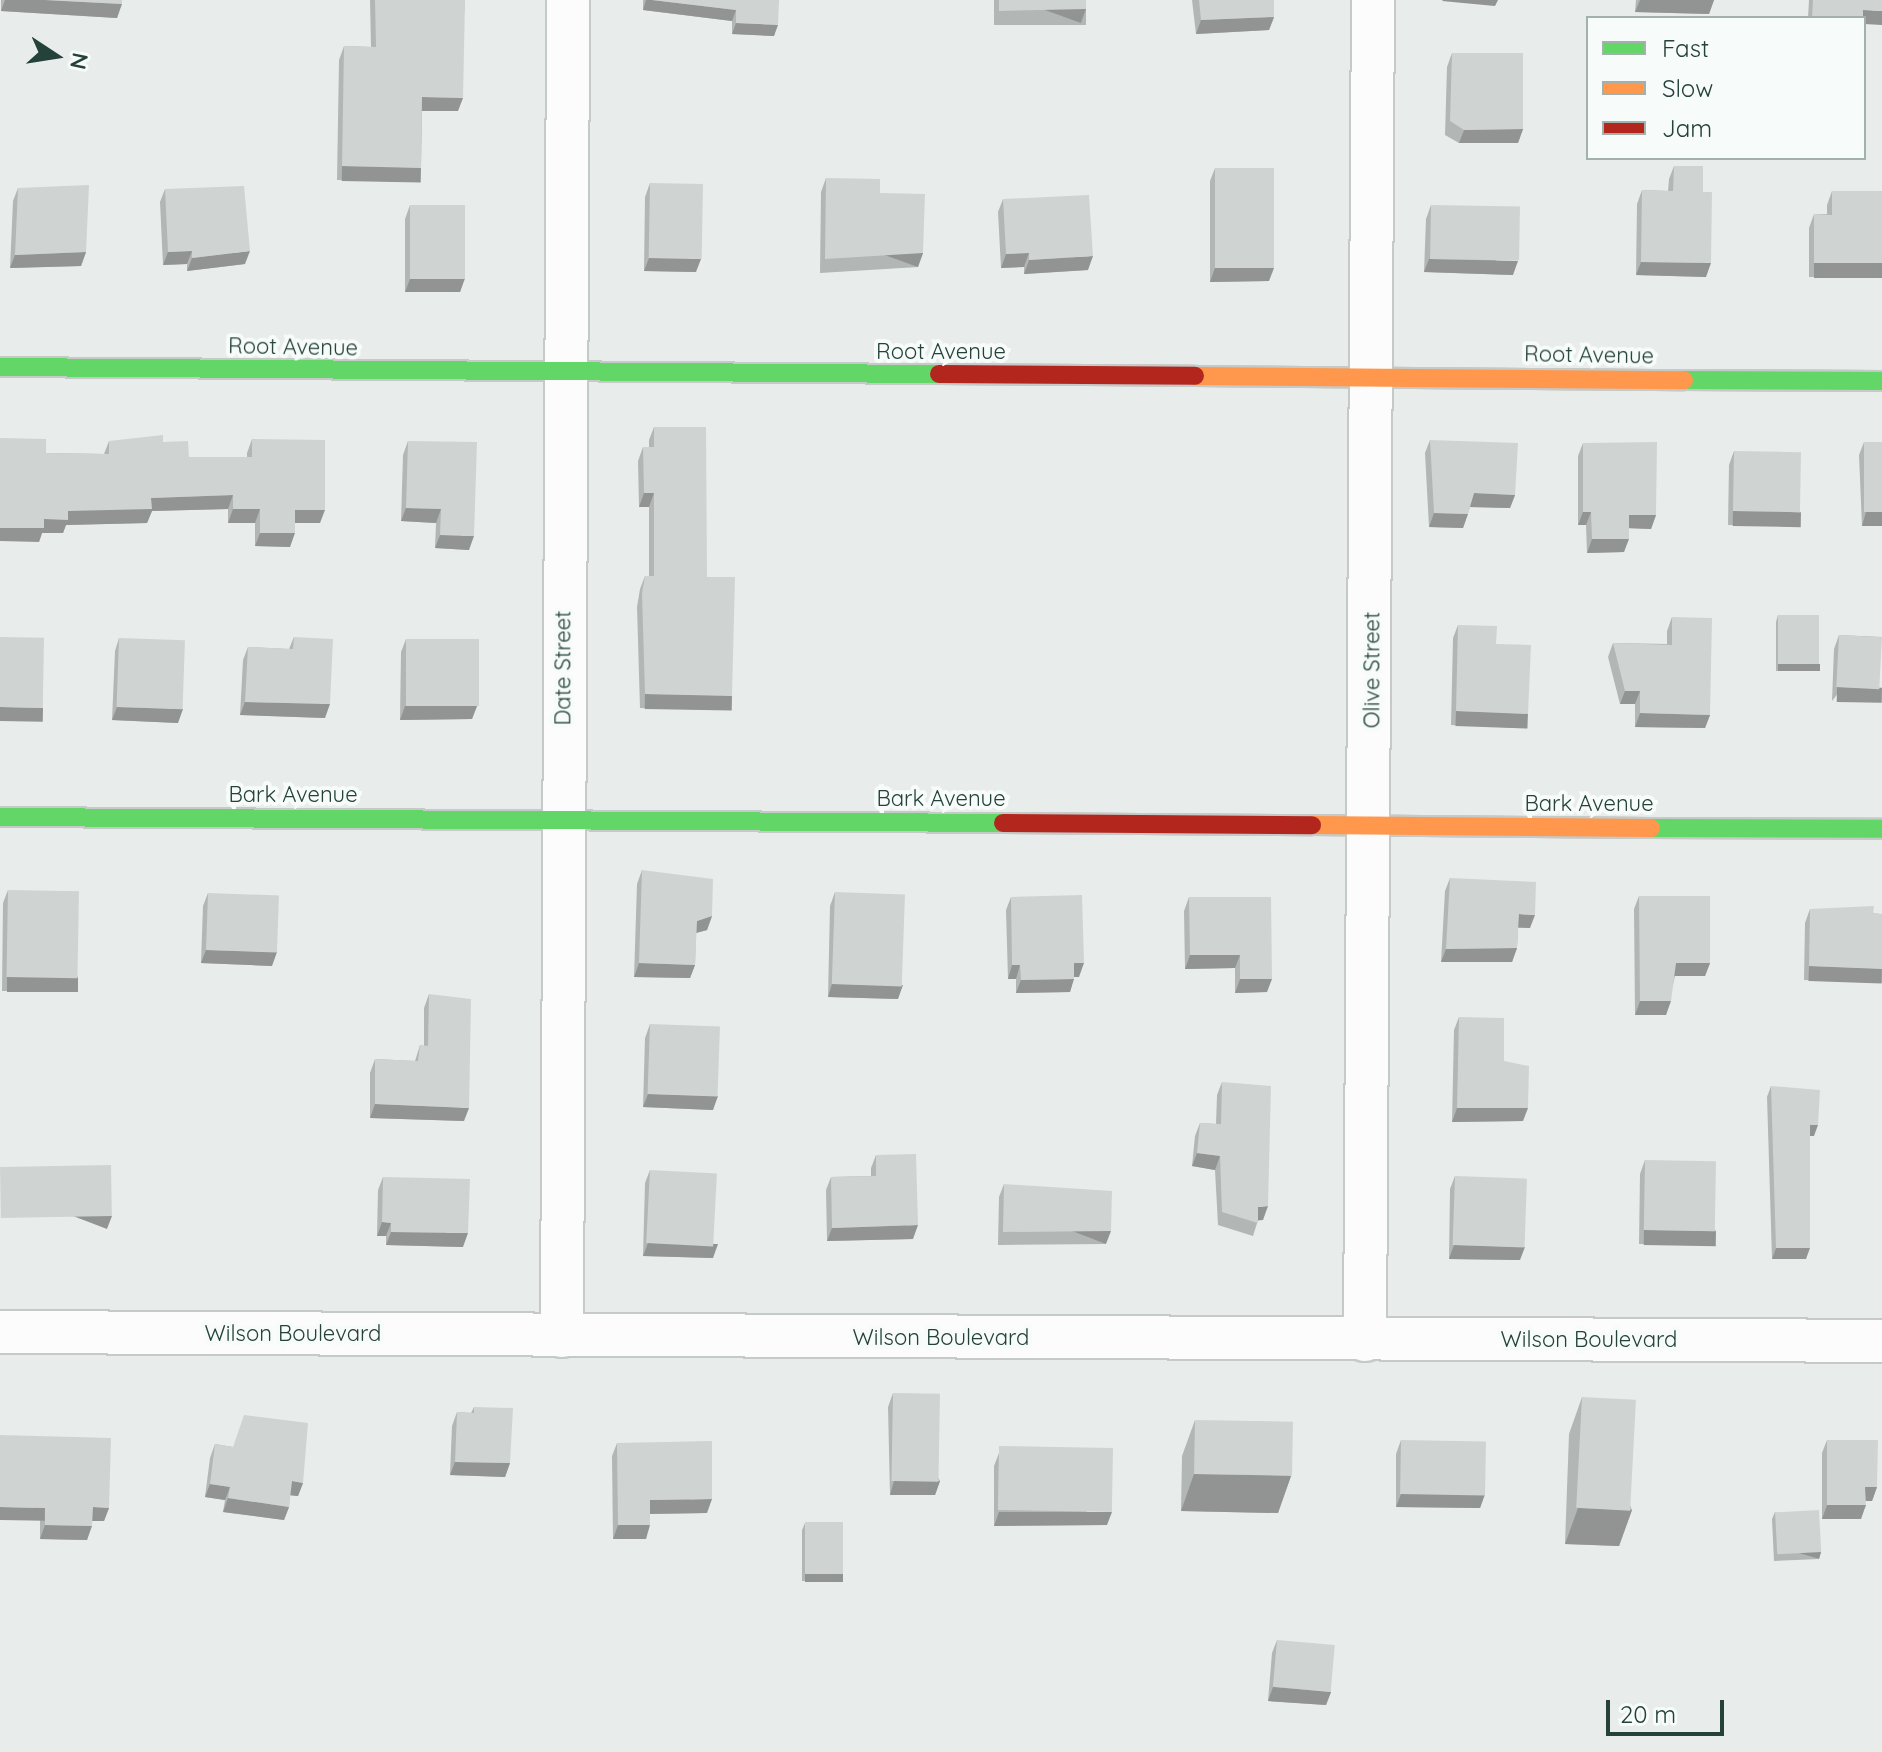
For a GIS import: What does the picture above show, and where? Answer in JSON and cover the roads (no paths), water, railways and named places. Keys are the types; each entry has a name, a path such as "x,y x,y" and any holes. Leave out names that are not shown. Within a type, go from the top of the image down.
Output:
{"street":[{"name":"Date Street","path":"562,1336 568,0"},
{"name":"Olive Street","path":"1365,1340 1372,826 1373,0"},
{"name":"Root Avenue","path":"0,367 565,375 1371,376 1882,381"},
{"name":"Bark Avenue","path":"0,817 1882,829"},
{"name":"Wilson Boulevard","path":"0,1332 1882,1341"}]}
